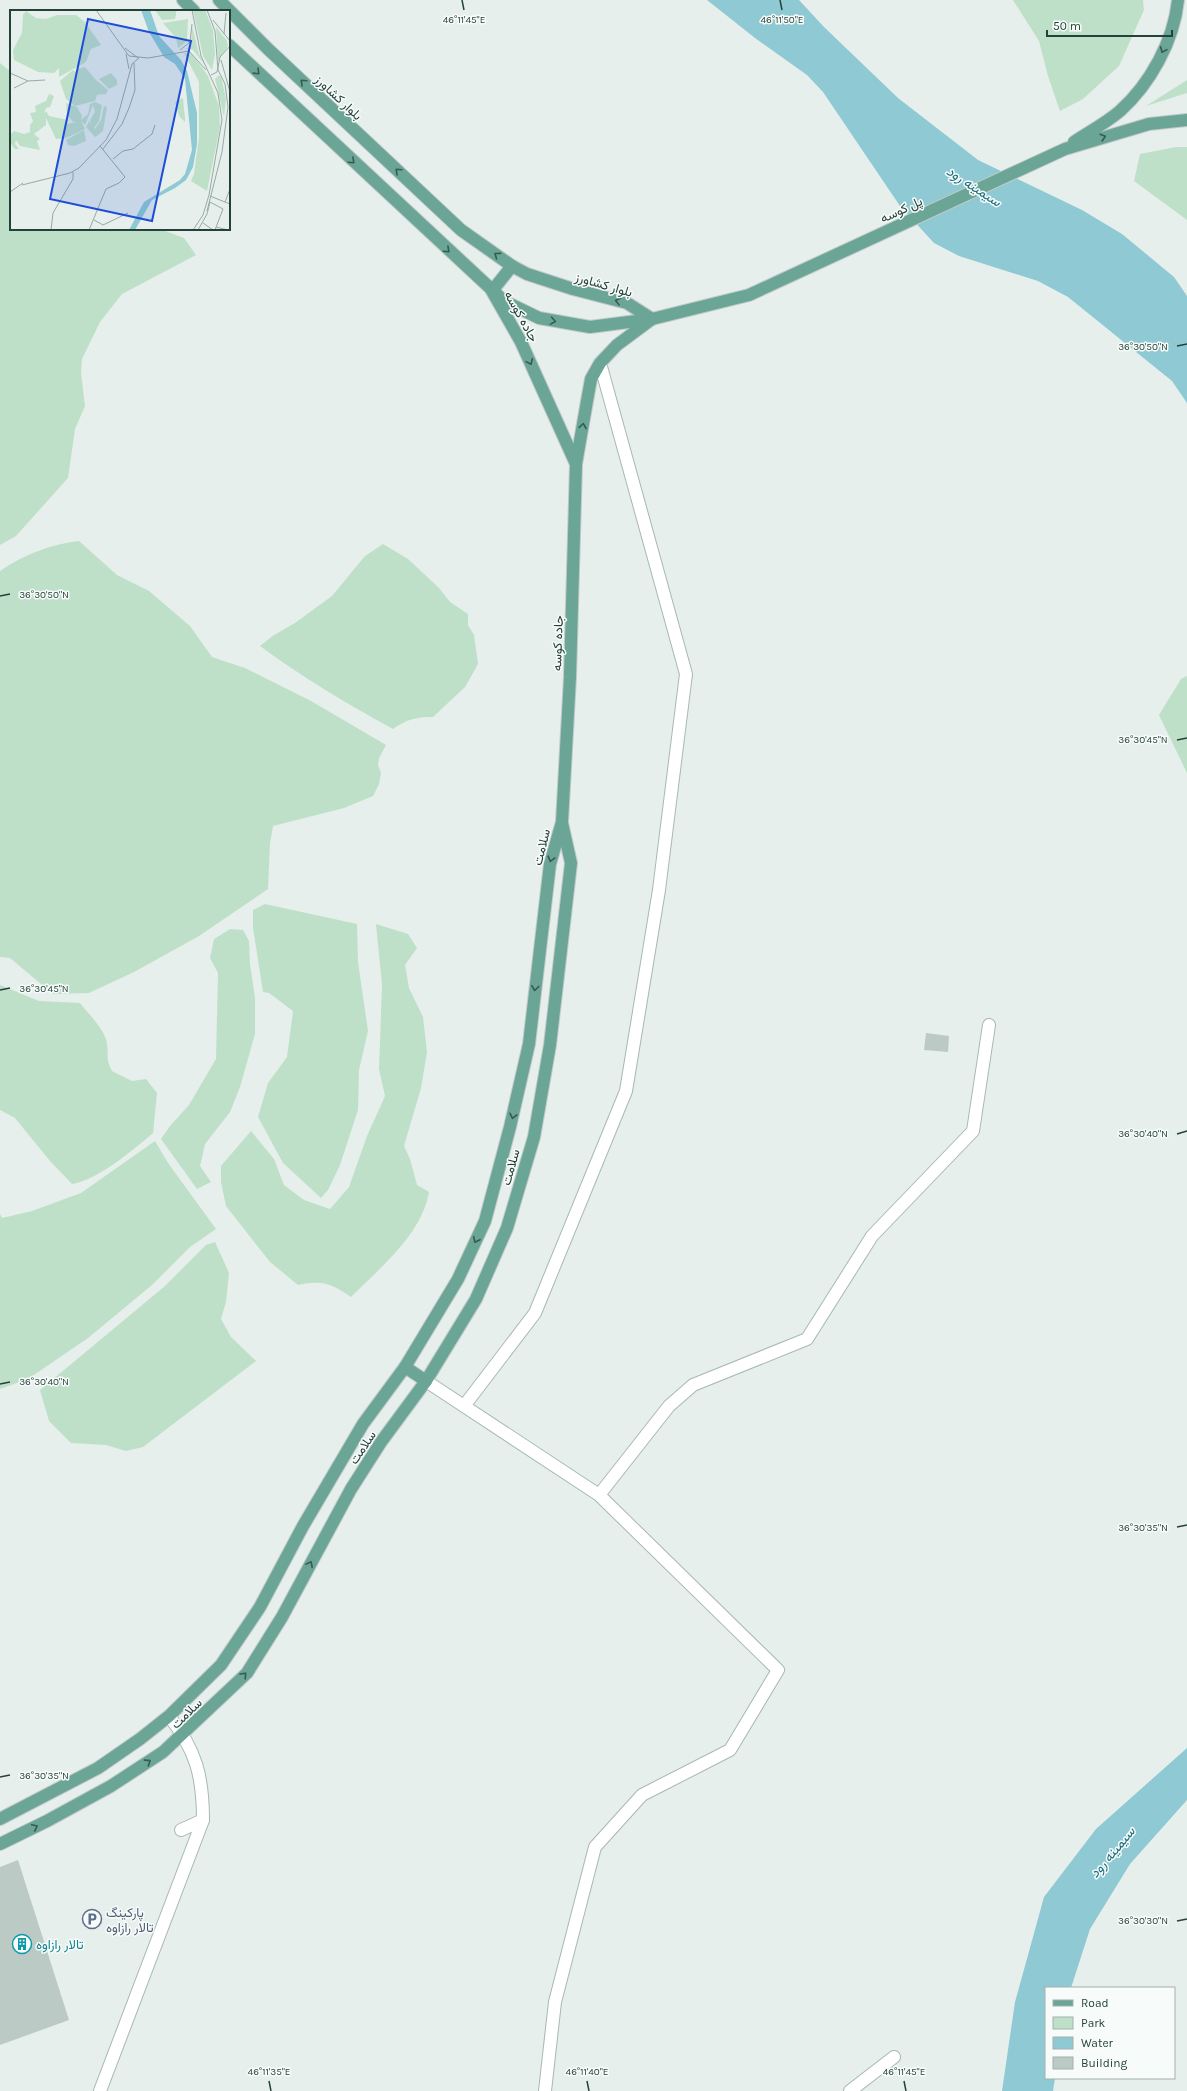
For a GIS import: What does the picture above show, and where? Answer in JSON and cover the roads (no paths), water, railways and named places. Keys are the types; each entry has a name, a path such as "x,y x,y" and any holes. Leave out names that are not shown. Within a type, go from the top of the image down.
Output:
{"main road":[{"path":"183,0 193,10"},
{"name":"بلوار کشاورز","path":"219,0 229,10"},
{"path":"1065,149 1120,111 1149,79 1164,48 1177,13 1178,0"},
{"name":"بلوار کشاورز","path":"230,11 268,50 461,230 512,266 527,274 573,289 627,303 652,319"},
{"path":"230,46 504,301 539,318 590,327 652,319"},
{"path":"1065,149 1148,124 1187,120"},
{"name":"پل کوسه","path":"652,319 749,295 1065,149"},
{"path":"492,291 512,266"},
{"name":"جاده کوسه","path":"492,291 522,342 576,464"},
{"name":"جاده کوسه","path":"562,822 570,677 576,464 591,379 600,363 617,345 652,319"},
{"name":"سلامت","path":"0,1819 98,1768 140,1739 169,1716 221,1665 260,1607 303,1526 363,1424 405,1367 458,1279 485,1221 510,1127 529,1044 550,864 562,822"},
{"name":"سلامت","path":"0,1844 47,1821 111,1786 163,1752 184,1734 247,1673 282,1617 351,1489 381,1442 426,1381 476,1299 507,1228 534,1137 550,1045 571,862 562,822"},
{"path":"405,1367 426,1381"}],"street":[{"path":"464,1406 535,1313 626,1090 659,890 686,674 600,363"},
{"path":"599,1495 669,1406 693,1385 806,1339 872,1236 973,1131 989,1025"},
{"path":"426,1381 599,1495 778,1670 730,1750 642,1795 595,1847 555,2002 545,2091"},
{"path":"100,2091 203,1820 203,1792 193,1753 184,1734 169,1716"},
{"path":"181,1830 203,1820"},
{"path":"850,2091 894,2057"}],"water":[{"name":"سیمینه رود","path":"707,0 799,0 824,27 898,98 978,160 1082,210 1122,234 1174,277 1187,296 1187,403 1172,381 1068,297 1038,281 959,256 934,243 900,206 823,92 807,75 755,38"},
{"name":"سیمینه رود","path":"1187,1748 1187,1800 1130,1864 1090,1929 1071,1987 1045,1987 1045,2079 1055,2079 1053,2091 1002,2091 1015,2002 1044,1897 1096,1829"}],"place":[{"name":"پارکینگ تالار رازاوه","path":"92,1919"},
{"name":"تالار رازاوه","path":"22,1944"}]}
